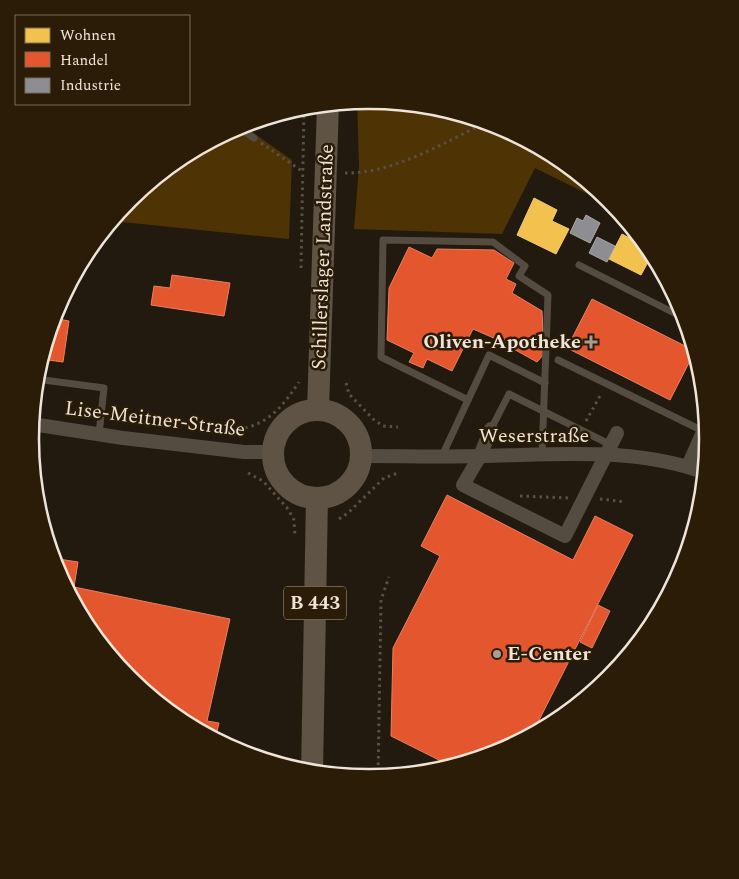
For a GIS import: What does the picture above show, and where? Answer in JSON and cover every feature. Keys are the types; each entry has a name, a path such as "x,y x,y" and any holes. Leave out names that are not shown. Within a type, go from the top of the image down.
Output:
{"main road":[{"name":"Schillerslager Landstraße","path":"318,410 328,112"},
{"path":"318,410 332,412 344,419 354,429 360,442 361,456 359,468 353,480 344,489 332,495 317,498 297,493 287,486 275,467 273,452 274,443 286,423 300,413 318,410"},
{"name":"B 443","path":"312,765 317,498"}],"street":[{"name":"Lise-Meitner-Straße","path":"39,425 244,452 273,452"},
{"path":"491,430 480,456 463,485 566,536 611,445"},
{"path":"688,466 700,438"},
{"name":"Weserstraße","path":"361,456 542,454 611,445 637,456 662,460 699,470"}],"lane":[{"path":"246,133 254,138"},
{"path":"468,400 381,356 383,240 493,242 524,266 519,276 548,295 542,454"},
{"path":"579,265 675,314"},
{"path":"442,456 489,355 545,383"},
{"path":"558,360 606,384 700,425"},
{"path":"44,381 104,388 99,434"},
{"path":"491,430 509,394 611,445"}],"path":[{"path":"302,172 304,115"},
{"path":"254,138 302,172 351,174 374,170 406,160 477,127"},
{"path":"245,428 266,421 300,380"},
{"path":"346,382 349,394 373,419 383,426 398,426"},
{"path":"581,431 606,384"},
{"path":"339,518 348,513 384,478 398,473"},
{"path":"248,474 263,481 288,509 294,520"},
{"path":"484,496 586,498 625,502"},
{"path":"378,770 381,600 389,577"}],"shaded area":[{"path":"357,109 391,109 455,120 496,134 553,164 594,197 535,168 502,234 354,229 359,167"},
{"path":"251,131 292,160 289,239 120,222 151,191 186,164 223,143"}],"building: Wohnen":[{"path":"534,198 557,210 552,221 569,229 556,254 517,235"},
{"path":"622,234 634,240 648,262 641,275 609,259"}],"building: Handel":[{"path":"409,247 432,258 437,249 494,250 514,263 506,279 516,284 512,293 542,311 544,354 537,362 510,347 508,350 494,343 496,339 473,329 452,371 427,359 423,368 409,362 414,353 387,340 389,288"},
{"path":"172,275 230,283 224,316 151,305 154,286 170,288"},
{"path":"592,299 687,347 690,360 670,400 567,348"},
{"path":"61,320 69,321 63,362 49,360"},
{"path":"447,495 573,560 595,516 633,535 537,725 476,753 443,762 391,736 393,648 440,556 421,546"},
{"path":"61,559 78,562 74,587 230,619 207,721 219,723 217,733 186,715 151,688 121,658 94,623 83,605 73,586"},
{"path":"598,605 610,611 592,648 580,642"}],"building: Industrie":[{"path":"586,215 600,223 590,243 570,233 577,218 583,221"},
{"path":"597,237 615,246 607,262 589,253"}],"place":[{"name":"Oliven-Apotheke","path":"591,342"},
{"name":"E-Center","path":"497,654"}]}
